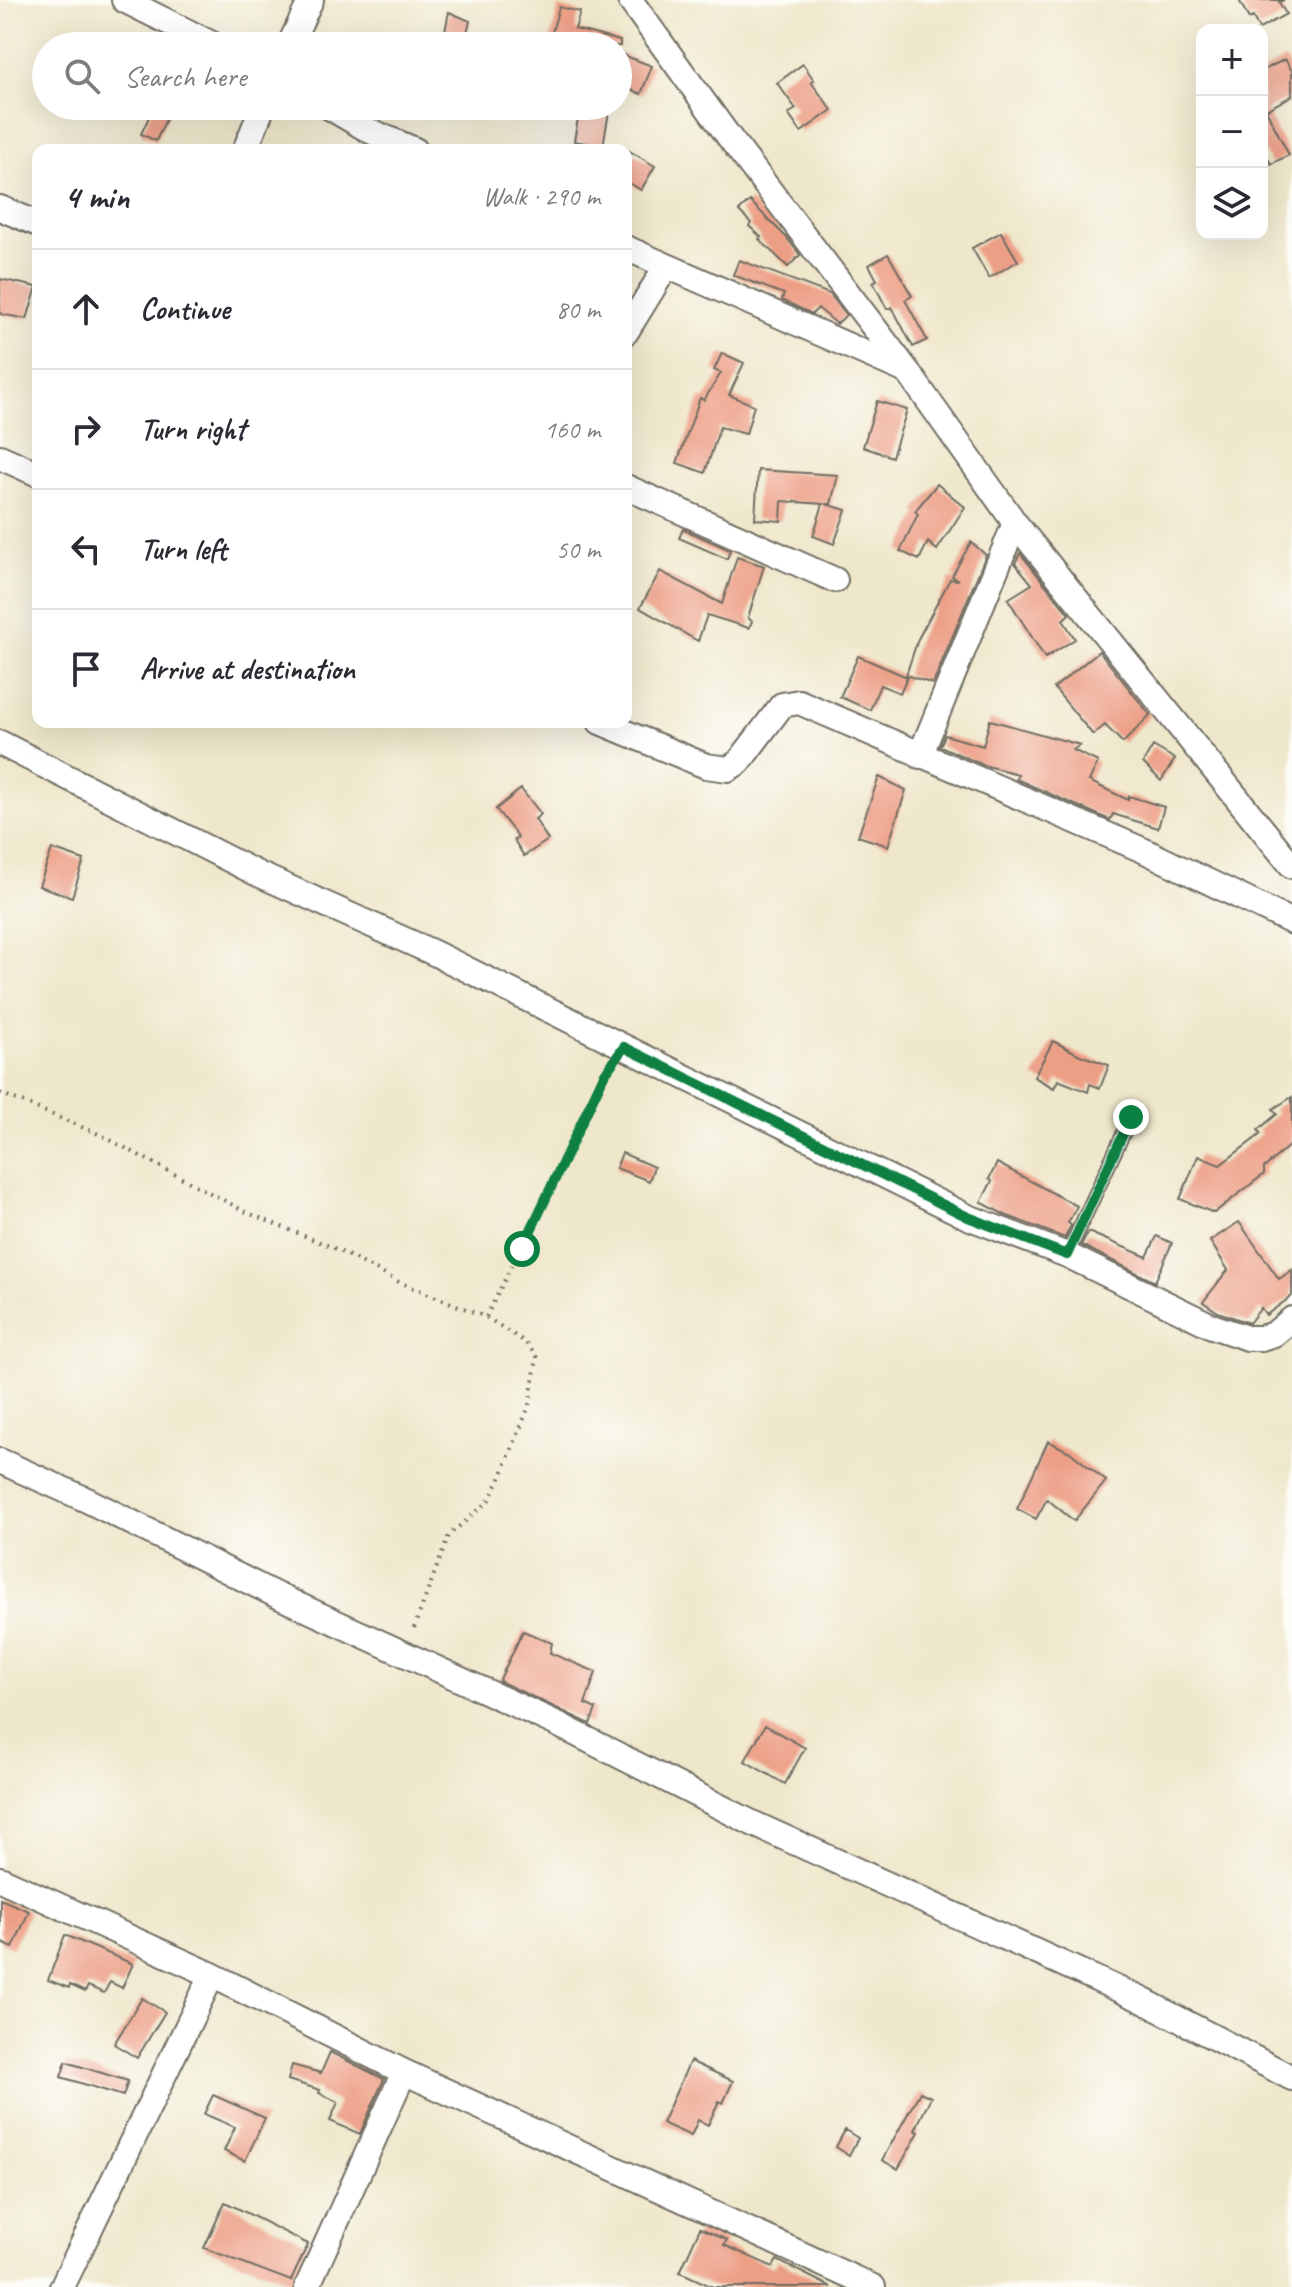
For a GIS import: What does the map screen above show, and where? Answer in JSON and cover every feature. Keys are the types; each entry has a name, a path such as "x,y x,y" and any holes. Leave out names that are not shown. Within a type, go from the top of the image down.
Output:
{"street":[{"path":"124,0 188,32"},
{"path":"296,32 311,0"},
{"path":"630,0 729,137 908,372 1015,523 1292,866"},
{"path":"247,144 257,120"},
{"path":"351,120 401,144"},
{"path":"0,208 32,221"},
{"path":"632,251 908,372"},
{"path":"632,322 666,267"},
{"path":"0,457 32,471"},
{"path":"632,490 835,580"},
{"path":"920,756 1015,523"},
{"path":"614,728 706,766 728,769 739,762 782,705 799,702 1145,851 1292,922"},
{"path":"0,743 256,873 434,953 968,1217 1067,1255 1212,1326 1247,1338 1261,1338 1274,1334 1292,1319"},
{"path":"0,1461 403,1654 555,1723 752,1823 1140,1999 1292,2078"},
{"path":"0,1879 212,1975 404,2072 873,2287"},
{"path":"62,2287 212,1975"},
{"path":"307,2287 404,2072"}],"lane":[{"path":"1067,1255 1131,1117"}],"path":[{"path":"486,1317 604,1075 624,1047"},
{"path":"0,1093 101,1135 248,1213 332,1247 399,1282 486,1317 525,1342 537,1357 529,1406 488,1502 449,1535 403,1654"}],"building":[{"path":"1239,0 1284,0 1279,2 1286,14 1268,24 1256,24 1253,17 1249,19"},
{"path":"559,7 580,12 575,29 586,32 552,32"},
{"path":"449,12 470,21 467,32 445,31"},
{"path":"632,58 652,66 641,94 632,90"},
{"path":"1285,59 1292,71 1292,96 1268,109 1268,96 1268,68"},
{"path":"803,64 814,80 811,82 832,110 801,132 788,114 796,109 777,83"},
{"path":"1268,114 1289,155 1271,164 1268,158"},
{"path":"148,120 166,120 156,141 141,134"},
{"path":"578,120 608,120 603,144 574,141"},
{"path":"632,153 655,166 641,190 632,185"},
{"path":"750,201 800,255 788,267 759,239 761,237 749,226 751,223 739,211"},
{"path":"1001,232 1018,261 989,278 972,248"},
{"path":"888,254 912,296 905,300 927,340 913,347 892,307 887,309 873,282 877,280 869,265"},
{"path":"739,260 830,294 846,315 837,324 818,308 812,314 782,300 784,294 733,275"},
{"path":"0,279 32,286 32,303 27,319 0,314"},
{"path":"722,353 744,363 729,395 754,405 746,434 720,427 705,473 677,463 700,398 704,400 721,373 714,370"},
{"path":"877,401 907,410 892,457 863,447"},
{"path":"758,470 838,475 831,504 826,504 846,510 834,544 813,536 823,504 782,501 781,521 755,519"},
{"path":"937,484 965,507 937,550 928,542 919,560 900,551 918,514 915,511"},
{"path":"683,529 730,550 727,559 679,538"},
{"path":"971,542 986,555 933,684 906,675 918,639 950,579 959,580 952,576"},
{"path":"1020,553 1069,614 1063,620 1075,639 1045,658 1008,599 1032,584 1015,563"},
{"path":"737,557 764,566 748,618 752,621 749,628 707,615 698,641 640,608 660,571 722,604"},
{"path":"1099,651 1150,715 1123,743 1105,725 1093,735 1054,688"},
{"path":"858,656 907,677 900,693 880,685 870,710 840,697"},
{"path":"990,720 1080,745 1073,750 1098,762 1089,781 1128,800 1129,796 1164,807 1158,828 1113,814 1110,820 1016,779 1018,774 983,765 940,746 945,735 983,746"},
{"path":"1153,746 1175,759 1161,781 1143,763"},
{"path":"879,777 906,790 888,846 858,836"},
{"path":"521,789 541,814 535,819 548,840 524,856 514,840 518,837 496,809"},
{"path":"52,849 84,860 72,897 39,886"},
{"path":"1053,1041 1109,1065 1100,1088 1090,1084 1088,1092 1058,1080 1054,1088 1034,1077"},
{"path":"1292,1097 1292,1143 1264,1168 1264,1174 1214,1213 1180,1199 1198,1156 1220,1165 1261,1134 1258,1130 1277,1114 1273,1109"},
{"path":"622,1153 654,1167 649,1181 616,1168"},
{"path":"997,1163 1077,1206 1068,1223 1071,1225 1065,1238 1005,1215 981,1202"},
{"path":"1239,1222 1279,1279 1292,1270 1292,1296 1266,1315 1261,1308 1249,1323 1218,1312 1203,1302 1228,1270 1210,1241"},
{"path":"1088,1232 1147,1257 1157,1236 1172,1243 1155,1282 1081,1245"},
{"path":"1048,1441 1070,1452 1106,1481 1074,1521 1047,1499 1036,1519 1017,1509"},
{"path":"523,1631 552,1643 550,1653 596,1672 585,1704 596,1709 590,1724 499,1681"},
{"path":"765,1725 805,1748 785,1784 745,1761"},
{"path":"0,1899 29,1911 13,1948 0,1942"},
{"path":"65,1935 133,1964 122,1988 110,1982 104,1993 88,1986 85,1992 48,1980"},
{"path":"142,1998 165,2012 137,2058 114,2044"},
{"path":"330,2052 384,2079 360,2134 330,2121 338,2102 319,2093 320,2090 288,2080 292,2065 321,2073"},
{"path":"690,2061 733,2081 708,2125 698,2120 691,2136 662,2123"},
{"path":"66,2062 128,2081 123,2096 61,2077"},
{"path":"920,2092 931,2097 915,2130 919,2132 898,2169 882,2160"},
{"path":"213,2095 265,2118 245,2161 224,2151 235,2127 204,2114"},
{"path":"845,2130 858,2138 849,2155 836,2147"},
{"path":"225,2202 308,2244 291,2281 204,2248"},
{"path":"700,2228 727,2240 724,2245 773,2267 777,2260 831,2287 713,2287 680,2272"}],"route":[{"path":"522,1249 604,1075 624,1047 968,1217 1067,1255 1131,1117"}]}
